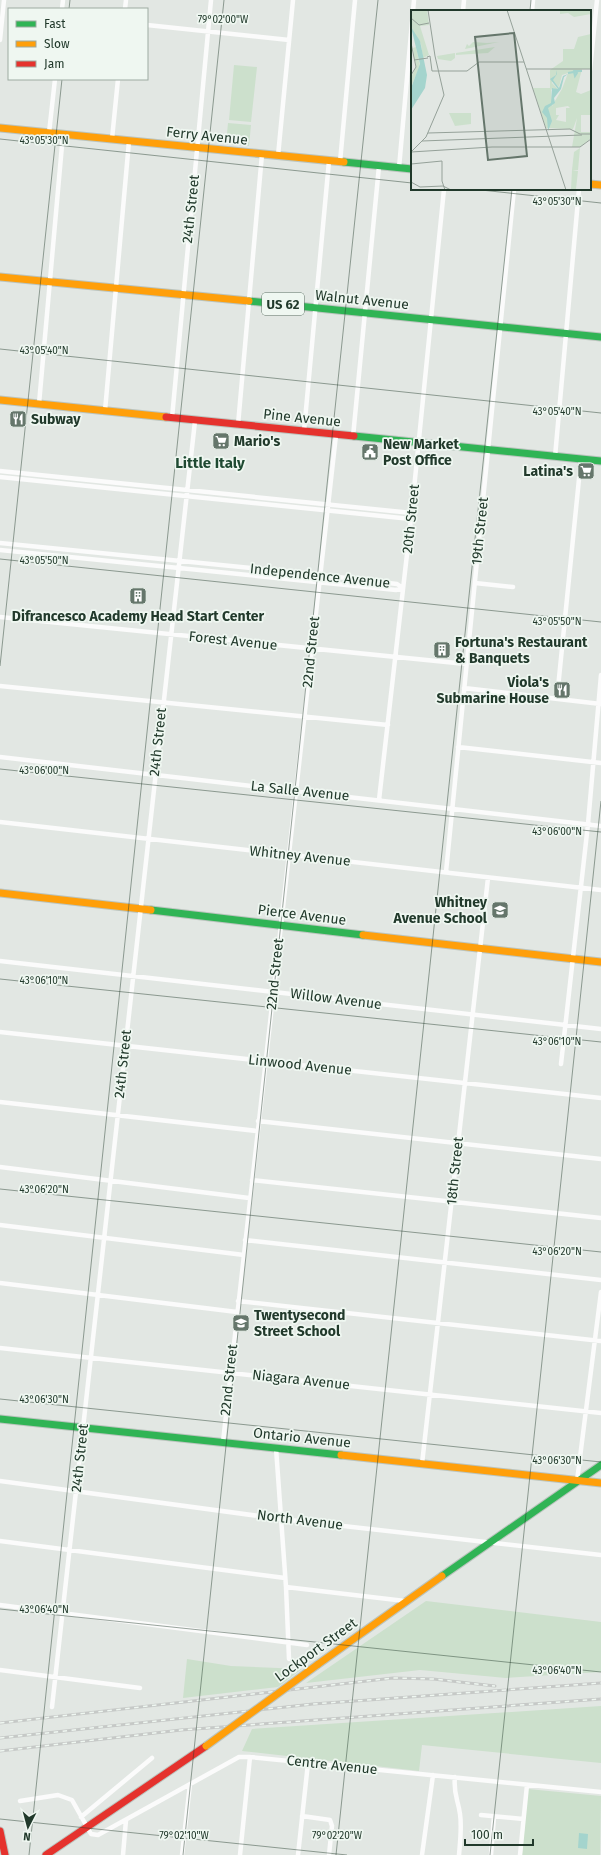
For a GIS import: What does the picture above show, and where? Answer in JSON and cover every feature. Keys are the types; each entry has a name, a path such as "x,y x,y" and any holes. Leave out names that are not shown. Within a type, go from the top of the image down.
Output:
{"main road":[{"name":"Ferry Avenue","path":"0,128 411,169"},
{"path":"591,184 601,185"},
{"name":"Walnut Avenue","path":"0,277 601,338"},
{"name":"Pine Avenue","path":"0,400 419,444 601,461"},
{"name":"Pierce Avenue","path":"0,893 601,962"},
{"name":"Ontario Avenue","path":"0,1419 601,1484"},
{"name":"Lockport Street","path":"46,1855 206,1746 405,1601 601,1465"},
{"path":"0,1831 5,1855"}],"street":[{"path":"0,40 4,0"},
{"name":"24th Street","path":"172,418 182,295 211,0"},
{"path":"278,156 293,0"},
{"path":"340,162 355,0"},
{"path":"413,10 414,0"},
{"path":"463,10 464,0"},
{"path":"532,10 533,0"},
{"path":"591,58 596,0"},
{"path":"148,24 289,40"},
{"path":"398,168 411,32"},
{"path":"49,133 55,80"},
{"path":"112,140 118,80"},
{"path":"39,404 63,134"},
{"path":"106,411 129,141"},
{"path":"238,425 262,154"},
{"path":"304,431 329,161"},
{"path":"353,437 379,166"},
{"name":"20th Street","path":"379,800 412,513 444,190"},
{"name":"19th Street","path":"446,872 514,190"},
{"path":"555,457 579,190"},
{"name":"24th Street","path":"52,1707 194,421"},
{"name":"22nd Street","path":"222,1442 336,435"},
{"path":"557,698 580,459"},
{"path":"0,471 186,493"},
{"path":"0,477 327,507 412,513"},
{"path":"327,507 411,519"},
{"name":"Independence Avenue","path":"0,543 320,575 397,584 403,588"},
{"name":"Independence Avenue","path":"0,550 319,581 396,590 403,588"},
{"path":"474,583 513,587"},
{"name":"Forest Avenue","path":"0,617 466,664"},
{"path":"561,1064 588,824 600,703 601,675"},
{"path":"0,686 388,725"},
{"path":"464,688 600,703"},
{"path":"458,747 601,763"},
{"name":"La Salle Avenue","path":"0,757 601,826"},
{"name":"Whitney Avenue","path":"0,822 601,890"},
{"name":"18th Street","path":"422,1464 439,1323 471,1015 488,878"},
{"name":"Willow Avenue","path":"0,961 601,1029"},
{"name":"Linwood Avenue","path":"0,1032 601,1098"},
{"path":"0,1102 257,1131"},
{"path":"258,1121 601,1159"},
{"path":"0,1167 249,1198"},
{"path":"252,1180 601,1218"},
{"path":"0,1225 244,1255"},
{"path":"245,1240 601,1280"},
{"path":"0,1283 236,1312"},
{"path":"577,1481 598,1341 601,1292"},
{"path":"238,1301 598,1341"},
{"name":"Niagara Avenue","path":"0,1348 601,1413"},
{"path":"276,1448 286,1588 289,1659"},
{"name":"North Avenue","path":"0,1481 76,1490 281,1519 601,1555"},
{"path":"0,1541 285,1578"},
{"path":"286,1588 405,1601"},
{"path":"0,1605 307,1645"},
{"path":"0,1670 140,1688"},
{"path":"240,1855 250,1756"},
{"name":"Centre Avenue","path":"87,1826 91,1834 98,1835 239,1757 250,1756 601,1792"},
{"path":"81,1816 152,1758"},
{"path":"298,1855 308,1763"},
{"path":"422,1855 433,1775"},
{"path":"454,1778 453,1790 460,1814 461,1832 459,1855"},
{"path":"182,1855 190,1784"},
{"path":"520,1855 527,1785"},
{"path":"20,1801 58,1795 72,1800 87,1826"},
{"path":"481,1814 523,1819"},
{"path":"302,1816 330,1820 332,1826 329,1855"},
{"path":"490,1855 494,1816"},
{"path":"123,1855 126,1820"}],"green space":[{"path":"234,65 257,67 251,122 229,120"},
{"path":"228,123 251,125 249,146 226,144"},
{"path":"426,1601 601,1622 601,1672 506,1678 420,1670 306,1683"},
{"path":"187,1659 231,1666 302,1669 278,1687 183,1698"},
{"path":"601,1706 601,1763 422,1745 419,1771 242,1751 252,1729"},
{"path":"528,1789 601,1796 600,1855 522,1855"}],"water":[{"path":"579,1833 588,1834 587,1849 578,1848"}],"railway":[{"path":"0,1723 393,1678 433,1679 495,1686"},
{"path":"0,1738 313,1704 601,1683"},
{"path":"0,1751 181,1730 601,1699"}],"traffic: fast":[{"path":"344,162 411,169"},
{"path":"249,301 601,337"},
{"path":"354,436 601,461"},
{"path":"151,910 363,935"},
{"path":"0,1419 341,1455"},
{"path":"442,1576 601,1465"}],"traffic: slow":[{"path":"0,128 344,162"},
{"path":"591,184 601,185"},
{"path":"0,277 249,301"},
{"path":"0,400 166,417"},
{"path":"0,893 151,910"},
{"path":"363,935 601,962"},
{"path":"341,1455 601,1483"},
{"path":"317,1665 442,1576"},
{"path":"206,1746 317,1665"}],"traffic: jam":[{"path":"166,417 354,436"},
{"path":"46,1855 206,1746"},
{"path":"0,1831 5,1855"}],"place":[{"name":"Subway","path":"18,419"},
{"name":"Mario's","path":"221,441"},
{"name":"New Market Post Office","path":"370,452"},
{"name":"Latina's","path":"586,471"},
{"name":"Difrancesco Academy Head Start Center","path":"138,596"},
{"name":"Fortuna's Restaurant & Banquets","path":"442,650"},
{"name":"Viola's Submarine House","path":"562,690"},
{"name":"Whitney Avenue School","path":"500,910"},
{"name":"Twentysecond Street School","path":"241,1323"}],"district":[{"name":"Little Italy","path":"210,463"}]}
